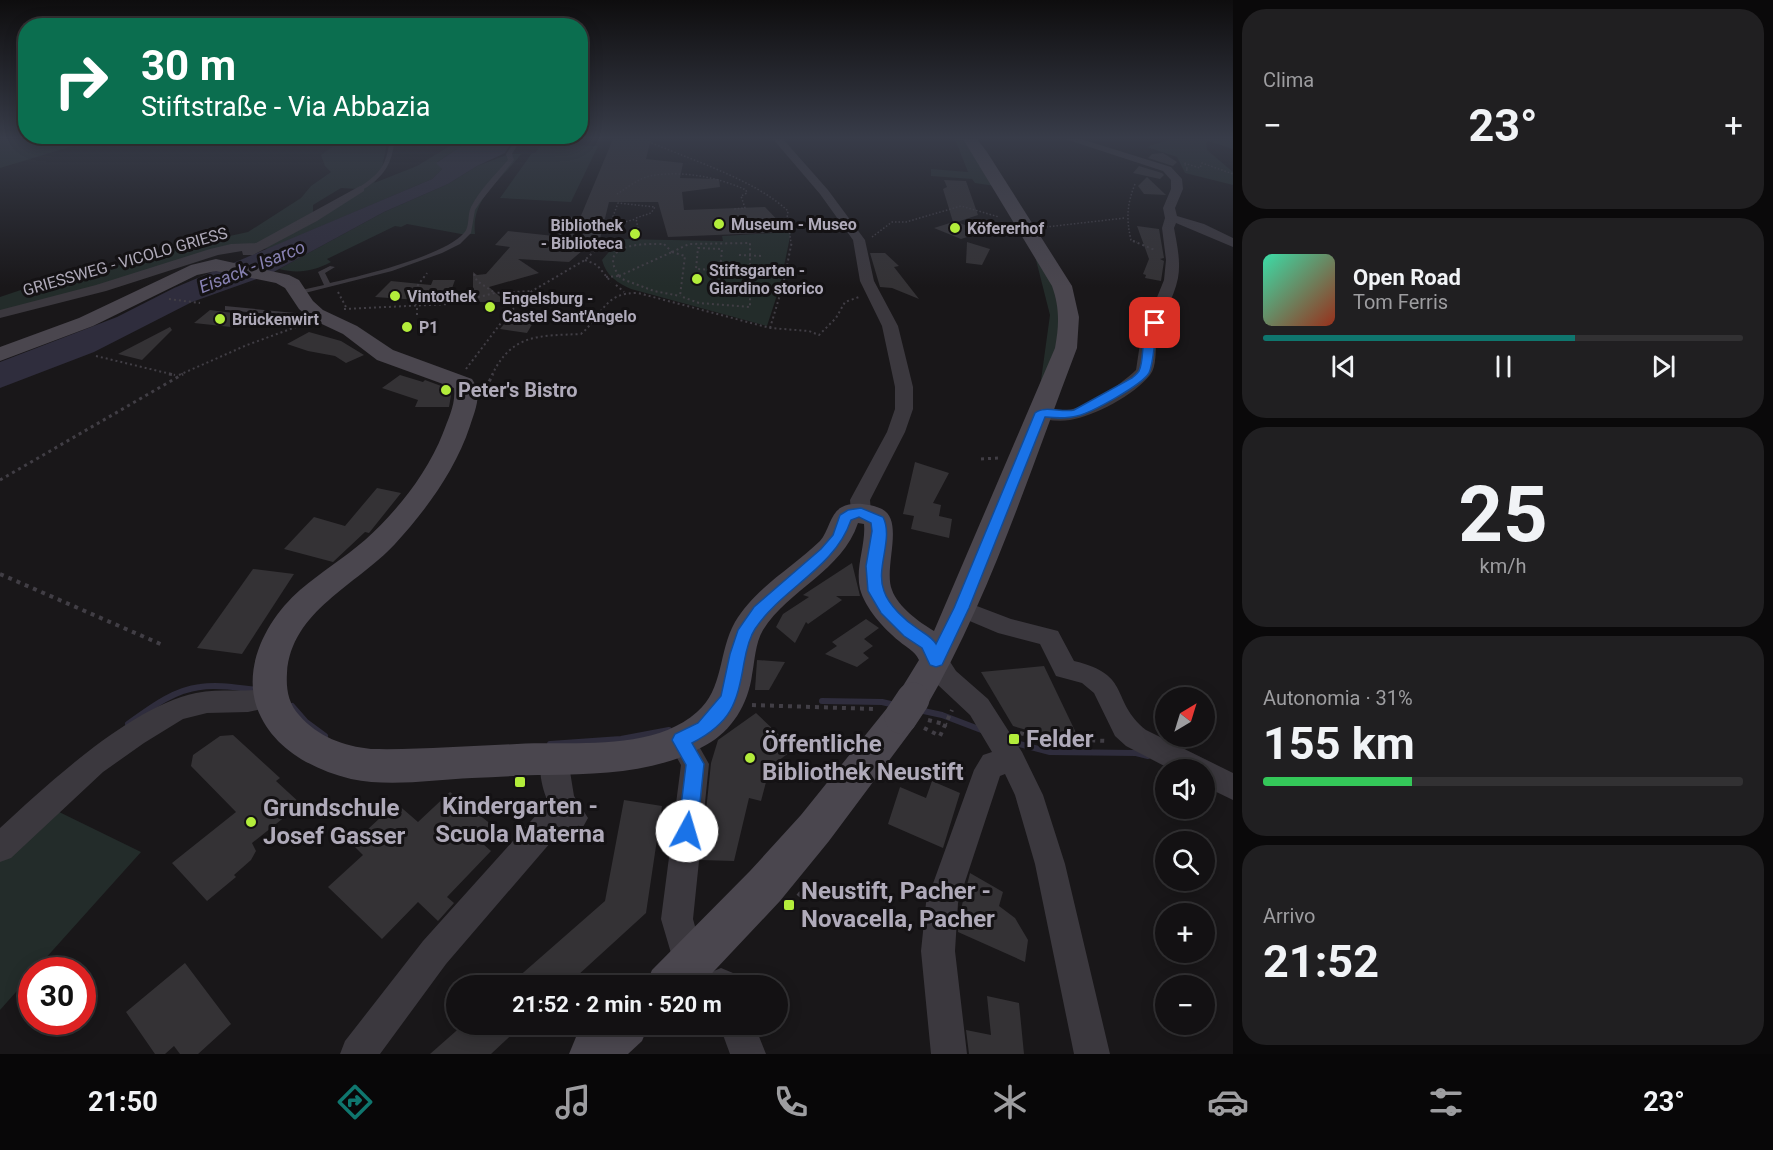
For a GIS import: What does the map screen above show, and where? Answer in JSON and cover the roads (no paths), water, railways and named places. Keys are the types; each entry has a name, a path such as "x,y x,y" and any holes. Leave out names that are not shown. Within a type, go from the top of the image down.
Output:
{"street":[{"path":"820,188 859,240 867,282 890,326 906,398 896,432 860,500 861,512"},
{"path":"679,975 765,886 908,714 961,608 1066,348 1071,317 1062,286 1001,188"},
{"path":"1040,413 1066,415 1077,413 1123,388 1144,372 1149,337 1171,280 1169,208 1177,188"},
{"path":"0,354 86,322 191,272 220,266 260,247 360,189"},
{"path":"1171,218 1200,227 1233,243"},
{"name":"GRIESSWEG - VICOLO GRIESS","path":"0,314 131,279 217,252 244,246 260,247"},
{"path":"220,266 268,275 292,285 300,293 306,305 316,314 350,330 385,355 462,384 467,395 441,463 417,499 382,539 309,600 285,630 276,646 271,664 270,698 282,722 308,746 343,760 383,766 605,759 681,740 704,728 729,698 738,654 746,630 760,611 826,552 839,536 845,518 852,513 861,512 878,520 879,531 874,566 876,591 886,609 910,632 928,644 947,678 979,707 1012,759 1029,795 1050,864 1092,1054"},
{"path":"961,608 1006,627 1049,637 1065,669 1090,675 1104,686 1124,728 1136,738 1177,759"},
{"path":"0,848 57,794 139,731 183,707 203,701 253,703 270,698"},
{"path":"681,740 695,764 677,919 683,941"},
{"path":"358,1054 410,982 463,918 539,836 567,812 556,785 554,759"},
{"path":"949,1054 938,951 942,903 988,770 993,764 1012,759"},
{"path":"1215,778 1233,787"},
{"path":"592,1054 613,1035"},
{"path":"740,1035 748,1054"}],"lane":[{"path":"300,293 416,261 464,238 469,232 473,208 489,188"},
{"path":"328,286 321,272 332,267"},
{"path":"228,308 306,316 316,314"}],"water":[{"name":"Eisack - Isarco","path":"410,188 438,188 384,212 268,275 192,302 94,352 0,388 0,362 117,317 174,288"}],"waterway":[{"path":"128,724 162,701 190,689 214,686 257,690"},
{"path":"822,701 882,702 895,705"},
{"path":"292,706 306,722 325,736"},
{"path":"919,710 942,715 984,731"},
{"path":"550,744 621,739 669,730"},
{"path":"1012,742 1050,752 1136,753 1148,756"}],"place":[{"name":"Museum - Museo","path":"719,224"},
{"name":"Köfererhof","path":"955,228"},
{"name":"Bibliothek - Biblioteca","path":"635,234"},
{"name":"Stiftsgarten - Giardino storico","path":"697,279"},
{"name":"Vintothek","path":"395,296"},
{"name":"Engelsburg - Castel Sant'Angelo","path":"490,307"},
{"name":"Brückenwirt","path":"220,319"},
{"name":"P1","path":"407,327"},
{"name":"Peter's Bistro","path":"446,390"},
{"name":"Felder","path":"1014,739"},
{"name":"Öffentliche Bibliothek Neustift","path":"750,758"},
{"name":"Kindergarten - Scuola Materna","path":"520,782"},
{"name":"Grundschule Josef Gasser","path":"251,822"},
{"name":"Neustift, Pacher - Novacella, Pacher","path":"789,905"}]}
